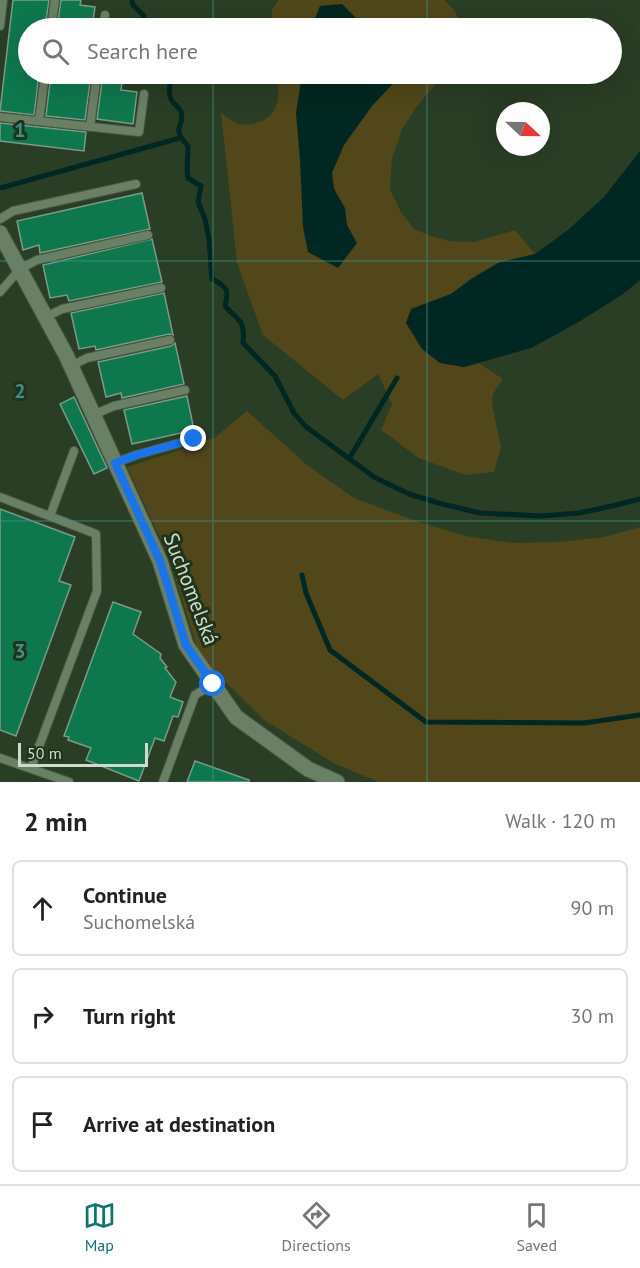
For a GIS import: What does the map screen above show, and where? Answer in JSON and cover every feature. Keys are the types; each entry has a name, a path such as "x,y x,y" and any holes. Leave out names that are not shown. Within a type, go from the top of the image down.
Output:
{"street":[{"name":"Suchomelská","path":"0,234 71,366 160,561 186,645 236,717 308,769 337,782"}],"lane":[{"path":"0,26 3,0"},
{"path":"52,18 55,0"},
{"path":"39,121 44,84"},
{"path":"90,127 96,84"},
{"path":"0,117 139,132 144,94"},
{"path":"0,219 13,211 136,184"},
{"path":"0,292 20,269 36,260 148,235"},
{"path":"46,317 62,309 161,288"},
{"path":"71,366 87,358 170,340"},
{"path":"93,415 114,406 185,390"},
{"path":"115,463 194,439"},
{"path":"50,516 74,452"},
{"path":"0,497 96,534 97,591 31,768"},
{"path":"163,782 195,695 213,684"},
{"path":"0,758 69,782"}],"shaded area":[{"path":"279,0 444,0 451,6 457,18 272,18 272,10"},
{"path":"278,84 436,84 416,107 402,130 392,158 390,189 401,212 414,229 450,241 474,242 515,230 535,254 498,263 451,294 411,309 464,367 479,363 503,379 493,394 492,404 501,447 494,472 465,475 419,458 381,430 392,404 378,374 343,400 263,335 237,263 221,112 236,123 247,125 259,122 270,116 273,111 277,102"},
{"path":"247,411 306,464 354,498 465,536 512,543 559,542 604,537 640,527 640,782 379,782 335,764 264,720 200,657 169,557 127,467 214,438"}],"water":[{"path":"342,4 356,18 315,18 320,6"},
{"path":"300,84 393,84 372,106 344,145 332,173 334,189 345,208 347,225 357,243 338,268 308,252 303,227 296,113"},
{"path":"640,151 640,280 623,294 577,323 531,348 464,367 440,363 422,349 406,323 411,309 451,294 498,263 535,254 568,230 604,197"}],"building":[{"path":"13,0 49,0 46,18 18,18 18,84 38,84 34,115 0,111"},
{"path":"61,0 81,0 80,5 95,7 93,18 58,18"},
{"path":"50,84 90,84 85,120 46,116"},
{"path":"102,84 122,84 121,90 137,92 133,124 97,119"},
{"path":"0,123 86,132 84,151 0,141"},
{"path":"142,193 150,229 40,253 39,245 23,250 17,221"},
{"path":"152,239 162,282 69,301 67,295 50,298 43,265"},
{"path":"164,293 173,335 96,350 95,346 79,349 71,313"},
{"path":"175,343 184,384 122,398 121,393 106,397 98,362 171,346"},
{"path":"187,396 194,430 132,444 124,410"},
{"path":"74,397 107,468 94,474 60,404"},
{"path":"0,509 75,537 59,581 71,585 16,736 0,730"},
{"path":"113,602 141,612 133,634 161,654 160,658 167,667 165,668 176,682 170,697 183,702 178,717 173,716 164,741 155,738 139,781 86,760 91,748 68,740 69,737 64,736"},
{"path":"195,761 249,780 249,782 187,782"}],"waterway":[{"path":"132,0 133,5 144,18"},
{"path":"170,84 170,97 181,112 180,134 188,146 188,178 201,186 198,202 205,219 209,239 212,279 226,290 225,306 242,325 243,343 275,376 294,413 305,426 374,477 409,494 480,513 541,516 579,513 640,499"},
{"path":"0,188 180,138"},
{"path":"349,459 397,378"},
{"path":"302,575 306,593 330,650 426,722 584,723 640,715"}],"route":[{"path":"194,439 115,463 160,561 186,645 213,684"}]}
